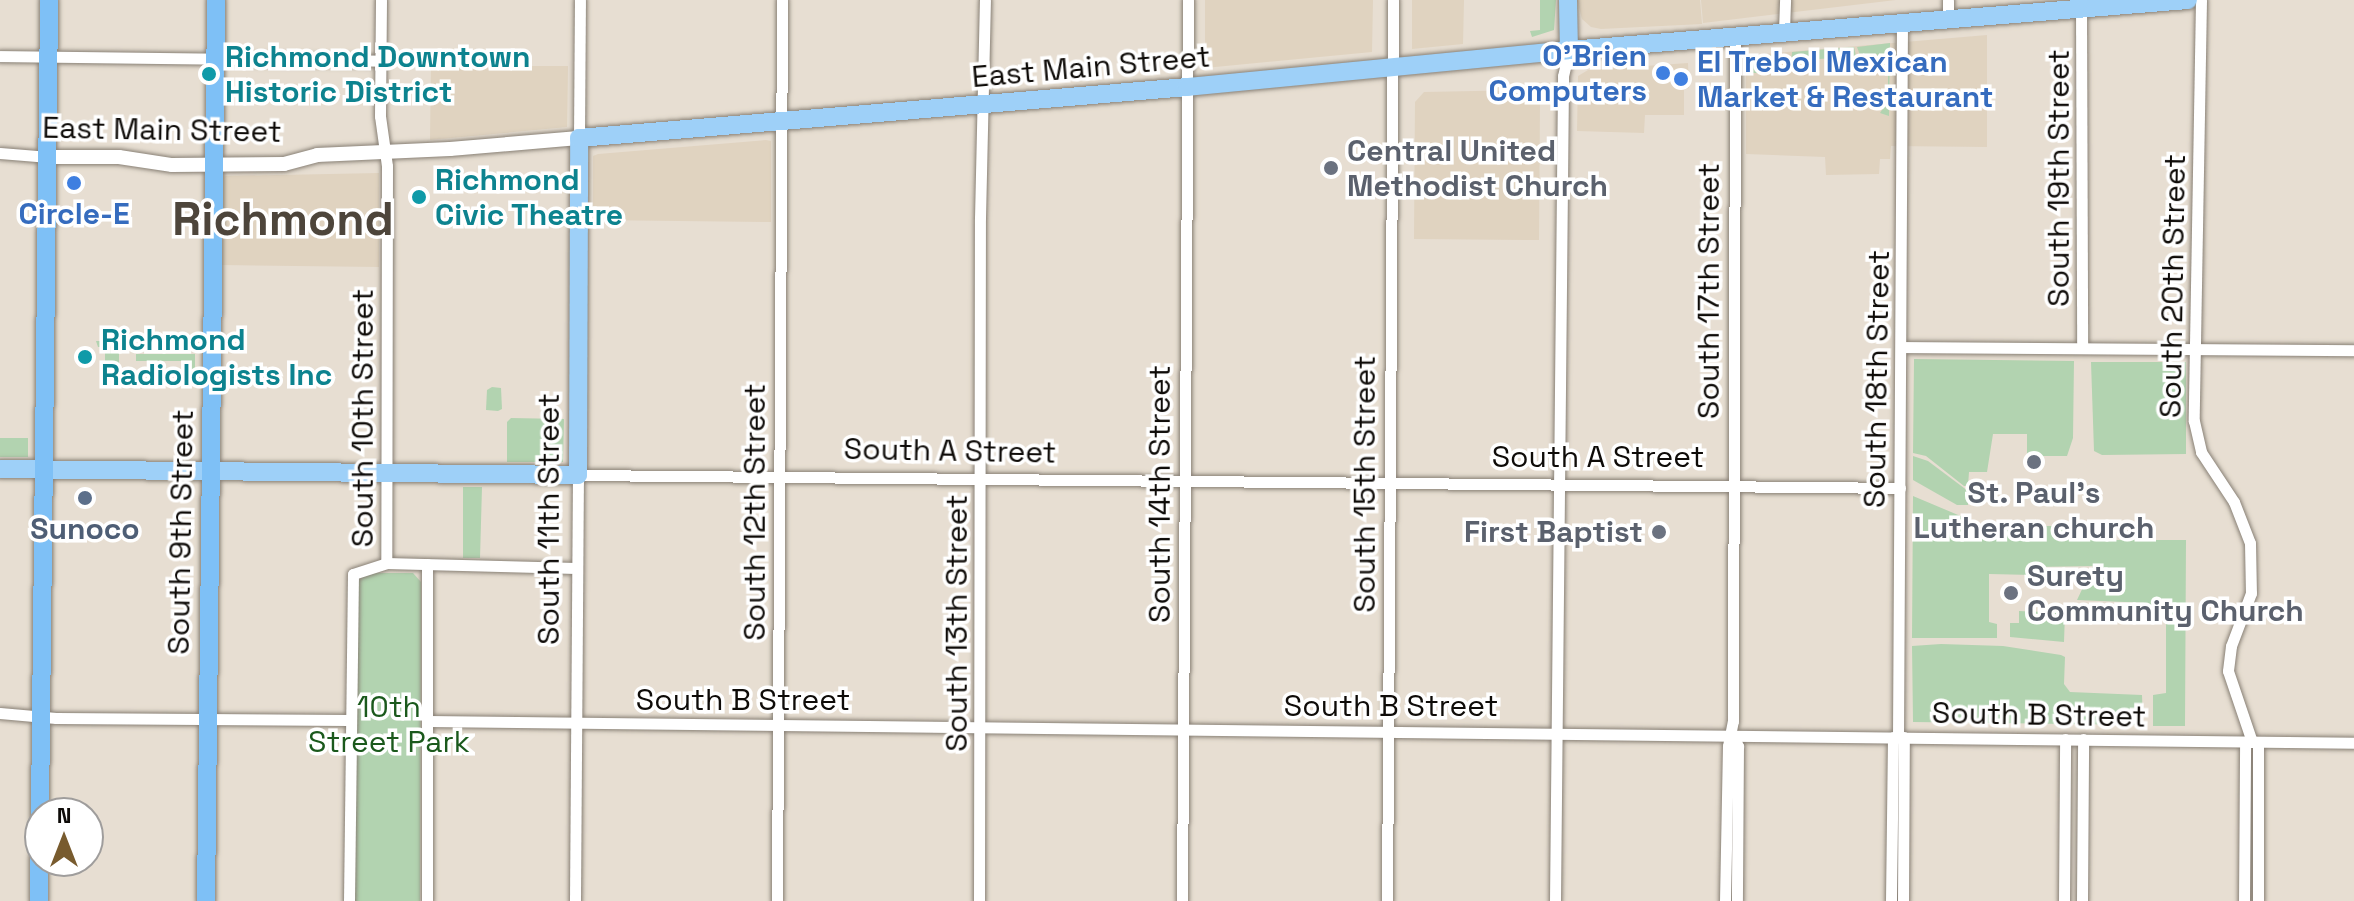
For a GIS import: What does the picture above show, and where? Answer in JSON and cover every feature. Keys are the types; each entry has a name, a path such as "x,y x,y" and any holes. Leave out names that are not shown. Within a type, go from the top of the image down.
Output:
{"highway":[{"path":"39,901 49,0"},
{"name":"South 9th Street","path":"206,901 216,0"}],"main road":[{"path":"1568,0 1569,50"},
{"name":"East Main Street","path":"579,138 1187,87 1569,50 1735,39 1784,31 2081,8 2111,3 2188,0"},
{"name":"South 11th Street","path":"578,475 579,138"},
{"name":"South A Street","path":"0,469 578,475"}],"street":[{"name":"South 10th Street","path":"349,901 350,582 360,570 386,563 387,166 384,151 381,0"},
{"path":"579,138 580,0"},
{"name":"South 12th Street","path":"777,901 782,0"},
{"name":"South 13th Street","path":"979,901 985,0"},
{"name":"South 14th Street","path":"1182,901 1188,0"},
{"name":"South 15th Street","path":"1387,901 1393,0"},
{"path":"1784,31 1785,0"},
{"path":"1948,0 1948,19"},
{"name":"South 20th Street","path":"2201,0 2196,435 2209,468 2242,518 2250,543 2251,593 2231,646 2228,671 2252,742 2258,901"},
{"name":"South 19th Street","path":"2081,8 2082,348"},
{"name":"South 18th Street","path":"1891,901 1898,737 1902,22"},
{"name":"South 17th Street","path":"1725,901 1728,746 1732,735 1735,39"},
{"path":"1555,901 1563,76 1569,50"},
{"path":"0,56 382,61"},
{"name":"East Main Street","path":"0,153 215,164 284,164 317,155 579,138"},
{"path":"1901,347 2354,350"},
{"name":"South A Street","path":"578,475 1900,488"},
{"name":"South 11th Street","path":"575,901 578,475"},
{"path":"386,563 576,568"},
{"path":"427,564 427,901"},
{"path":"0,713 56,718 349,720"},
{"name":"South B Street","path":"428,721 1556,731 2354,743"},
{"name":"South 17th Street","path":"1732,735 1738,746 1737,901"},
{"name":"South 18th Street","path":"1898,737 1903,901"},
{"path":"2064,901 2065,739"},
{"path":"2082,901 2083,739"},
{"name":"South 20th Street","path":"2244,901 2252,742"}],"shaded area":[{"path":"1205,0 1373,0 1372,52 1205,68"},
{"path":"1412,0 1464,0 1463,44 1412,49"},
{"path":"1577,0 1700,0 1702,24 1601,29 1591,27 1582,19"},
{"path":"1701,0 1896,0 1703,23"},
{"path":"1987,35 1987,147 1891,146 1890,159 1880,159 1879,174 1826,175 1825,157 1746,154 1746,62 1753,55"},
{"path":"1688,63 1689,88 1684,90 1684,115 1645,115 1644,133 1577,131 1578,76 1588,70"},
{"path":"431,66 568,66 567,127 430,140"},
{"path":"1531,90 1540,99 1539,240 1414,239 1415,102 1424,92"},
{"path":"771,141 771,222 593,220 593,156"},
{"path":"379,173 379,267 222,265 223,176"}],"green space":[{"path":"1540,0 1556,0 1554,30 1532,37 1530,31 1540,30"},
{"path":"1890,43 1889,116 1880,113 1888,101 1888,62 1878,66 1877,54 1863,55 1863,63 1857,47"},
{"path":"1854,47 1856,56 1796,61 1797,70 1791,66 1792,52"},
{"path":"1774,55 1775,66 1770,72 1767,65 1759,65 1758,73 1748,73 1750,58"},
{"path":"96,341 119,341 119,375 105,375 105,347 98,347"},
{"path":"136,354 195,354 195,372 190,372 189,361 136,361"},
{"path":"1914,359 2074,361 2073,438 2067,456 2027,456 2027,434 1993,434 1987,472 1969,472 1968,486 1964,486 1926,456 1913,453"},
{"path":"2091,362 2186,362 2186,454 2102,455 2094,451"},
{"path":"501,388 502,409 498,411 486,410 487,390"},
{"path":"511,418 564,419 563,462 507,462 507,422"},
{"path":"0,438 28,438 28,457 0,457"},
{"path":"1913,456 1928,461 1968,491 1968,505 1957,505 1913,480"},
{"path":"463,487 482,487 480,558 463,558"},
{"path":"1913,496 1970,520 1971,526 2076,526 2076,540 2186,540 2185,726 2153,726 2153,695 2166,693 2166,608 2155,613 2148,603 2077,600 2093,566 2034,567 2033,575 1989,574 1989,622 1997,624 1997,638 1912,638"},
{"name":"10th Street Park","path":"366,573 413,573 421,582 420,901 355,901 356,584"},
{"path":"2019,611 2065,613 2064,642 2010,637 2010,623 2019,623"},
{"path":"1912,646 2003,646 2061,655 2065,657 2064,684 2070,692 2142,695 2143,725 1913,722"}],"place":[{"name":"O'Brien Computers","path":"1663,73"},
{"name":"Richmond Downtown Historic District","path":"209,74"},
{"name":"El Trebol Mexican Market & Restaurant","path":"1681,79"},
{"name":"Central United Methodist Church","path":"1331,168"},
{"name":"Circle-E","path":"74,183"},
{"name":"Richmond Civic Theatre","path":"419,197"},
{"name":"Richmond Radiologists Inc","path":"85,357"},
{"name":"St. Paul's Lutheran church","path":"2034,462"},
{"name":"Sunoco","path":"85,498"},
{"name":"First Baptist","path":"1659,532"},
{"name":"Surety Community Church","path":"2011,593"}],"district":[{"name":"Richmond","path":"283,219"}]}
